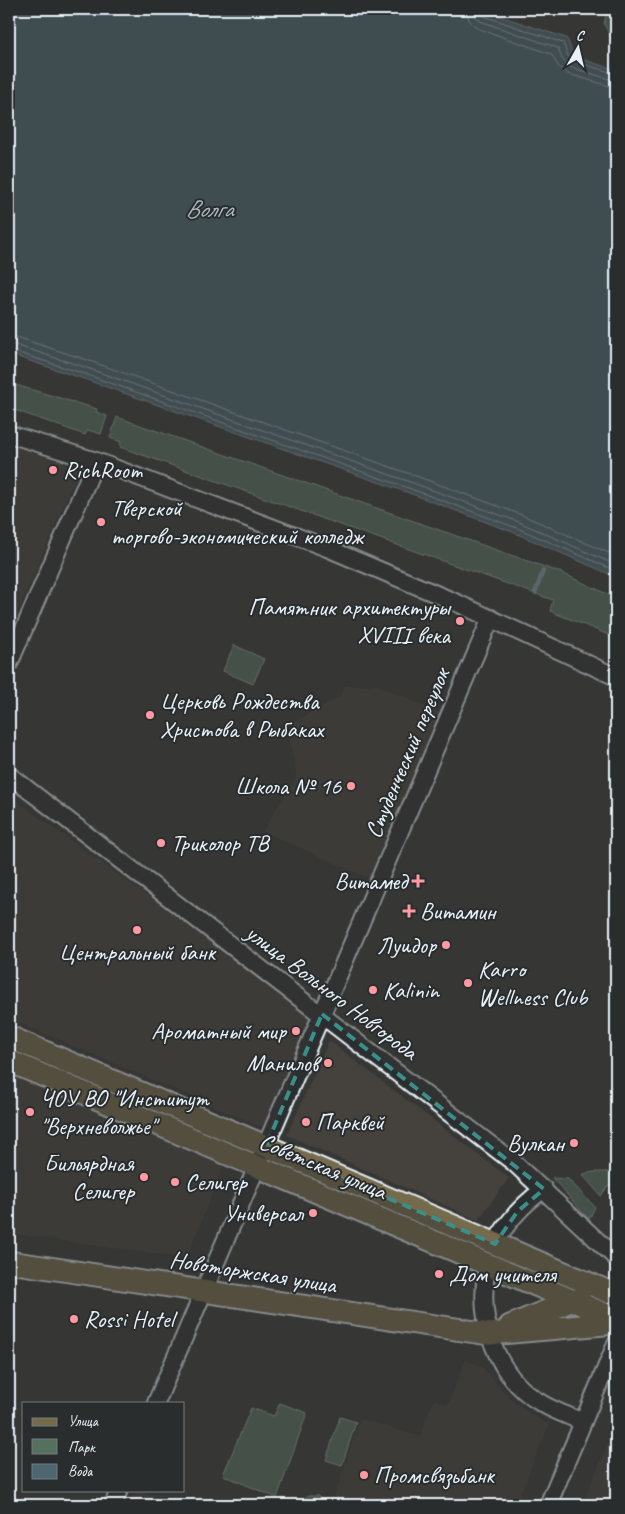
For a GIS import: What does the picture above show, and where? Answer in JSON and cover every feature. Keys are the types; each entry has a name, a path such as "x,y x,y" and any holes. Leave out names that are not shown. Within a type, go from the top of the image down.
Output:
{"main road":[{"name":"Советская улица","path":"9,1037 615,1295"},
{"name":"Советская улица","path":"9,1061 616,1319"},
{"name":"Новоторжская улица","path":"9,1262 489,1334 616,1324"},
{"path":"489,1334 573,1300 615,1295"}],"street":[{"path":"9,434 96,461 327,548 490,618 616,677"},
{"path":"9,664 96,461"},
{"name":"Студенческий переулок","path":"156,1402 490,618"},
{"name":"улица Вольного Новгорода","path":"9,775 513,1162 615,1255"},
{"path":"496,1244 506,1225 517,1212 544,1189"},
{"path":"488,1264 484,1297 489,1334 503,1364 526,1392 541,1404 583,1422"},
{"path":"548,1505 616,1344"},
{"path":"113,1505 118,1492"}],"highlighted area":[{"path":"322,1014 544,1189 517,1212 495,1244 266,1146"}],"shaded area":[{"path":"9,434 84,457 9,632"},
{"name":"Школа № 16","path":"345,686 379,686 441,714 371,879 263,831 296,778 295,763 289,738 294,722 340,697"},
{"path":"9,796 317,1019 270,1130 9,1018"},
{"path":"329,1041 509,1178 478,1220 287,1135"},
{"path":"9,1072 225,1161 186,1258 9,1233"},
{"path":"466,1360 482,1367 509,1398 528,1413 549,1425 515,1505 332,1505 360,1419 420,1437 434,1400 448,1405"},
{"path":"616,1427 616,1505 582,1505 604,1455"},
{"path":"135,1492 145,1492 175,1505 129,1505"}],"green space":[{"path":"608,9 616,9 616,44 604,24"},
{"path":"9,383 97,409 96,412 107,416 101,434 88,430 85,435 9,408"},
{"path":"117,417 562,573 616,598 616,638 550,611 553,600 120,447 121,442 110,438"},
{"path":"234,645 264,659 253,684 223,671"},
{"path":"616,1172 616,1183 607,1187 601,1196 582,1174"},
{"path":"552,1178 568,1179 595,1207 589,1219"},
{"path":"280,1403 307,1413 277,1498 223,1475 251,1408 274,1416"},
{"path":"340,1417 356,1422 342,1465 326,1460"},
{"path":"309,1496 318,1496 323,1505 297,1505 296,1503"}],"water":[{"name":"Волга","path":"9,9 479,9 566,38 576,57 616,70 616,577 515,533 409,493 9,354"}],"waterway":[{"path":"535,593 543,571"}],"place":[{"name":"RichRoom","path":"53,470"},
{"name":"Тверской торгово-экономический колледж","path":"101,522"},
{"name":"Памятник архитектуры XVIII века","path":"460,621"},
{"name":"Церковь Рождества Христова в Рыбаках","path":"150,715"},
{"name":"Школа № 16","path":"351,786"},
{"name":"Триколор ТВ","path":"161,843"},
{"name":"Витамед","path":"418,881"},
{"name":"Витамин","path":"409,911"},
{"name":"Центральный банк","path":"137,930"},
{"name":"Луидор","path":"446,945"},
{"name":"Karro Wellness Club","path":"468,983"},
{"name":"Kalinin","path":"373,990"},
{"name":"Ароматный мир","path":"296,1031"},
{"name":"Манилов","path":"328,1063"},
{"name":"ЧОУ ВО \"Институт \"Верхневолжье\"","path":"30,1112"},
{"name":"Парквей","path":"306,1122"},
{"name":"Вулкан","path":"574,1143"},
{"name":"Бильярдная Селигер","path":"144,1177"},
{"name":"Селигер","path":"175,1182"},
{"name":"Универсал","path":"313,1213"},
{"name":"Дом учителя","path":"439,1274"},
{"name":"Rossi Hotel","path":"74,1319"},
{"name":"Промсвязьбанк","path":"364,1475"}]}
